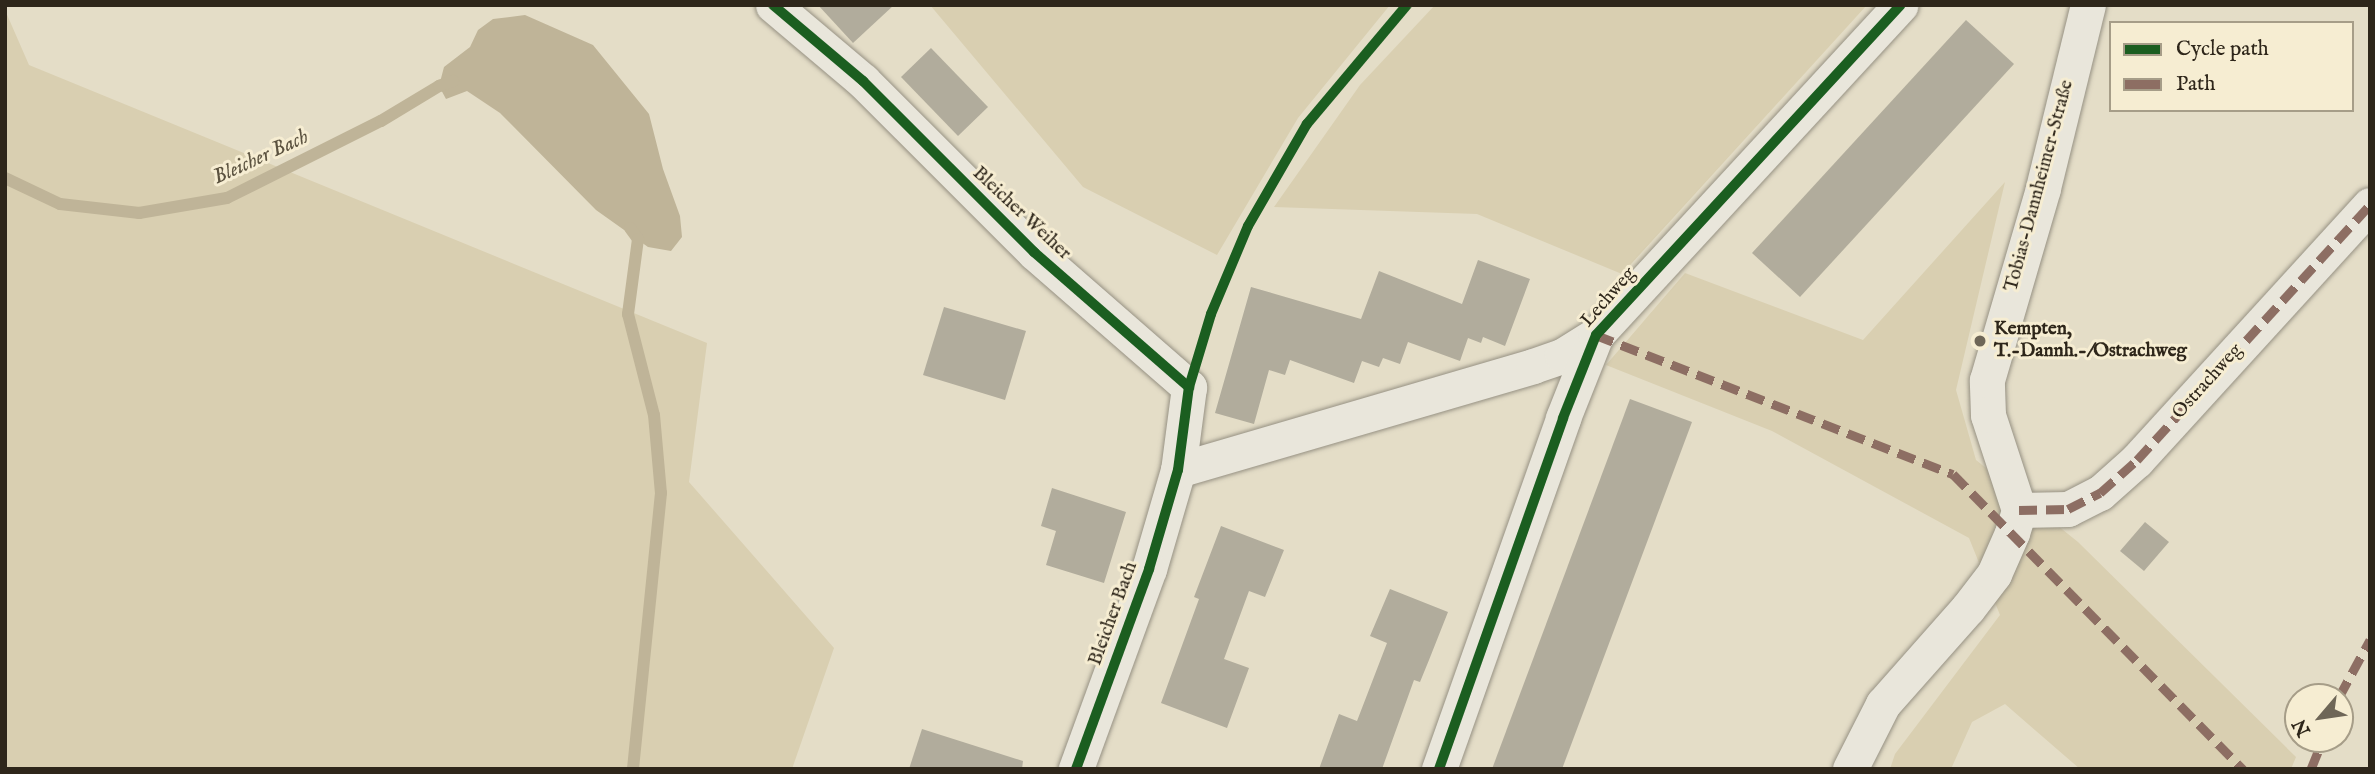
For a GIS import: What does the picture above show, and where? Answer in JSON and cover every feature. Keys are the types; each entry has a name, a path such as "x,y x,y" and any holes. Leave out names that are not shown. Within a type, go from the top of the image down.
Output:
{"street":[{"name":"Bleicher Weiher","path":"773,5 863,81 1034,252 1189,387 1178,470"},
{"name":"Lechweg","path":"1439,769 1563,418 1596,335 1901,5"},
{"name":"Tobias-Dannheimer-Straße","path":"2019,510 1988,415 1987,380 2043,188 2088,5"},
{"name":"Ostrachweg","path":"2019,510 2068,509 2100,493 2137,460 2370,205"},
{"path":"1178,470 1532,366 1562,356 1596,335"},
{"name":"Bleicher Bach","path":"1076,769 1149,569 1178,470"},
{"path":"1850,769 1883,704 1968,608 1994,574 2019,510"}],"shaded area":[{"path":"930,5 1390,5 1298,118 1217,255 1083,187"},
{"path":"1435,5 1867,5 1622,274 1477,214 1274,207 1360,85"},
{"path":"5,10 29,65 707,343 689,482 834,648 792,769 5,769"},
{"path":"525,15 593,45 649,114 663,169 680,216 682,237 671,251 648,247 596,210 500,113 467,91 446,99 439,86 444,67 470,47 478,30 493,19"},
{"path":"2005,182 1956,390 1976,460 2078,542 2284,745 2284,753 2292,753 2296,757 2291,769 2080,769 2005,704 1972,722 1951,769 1890,769 1895,754 2000,615 1969,538 1772,431 1606,365 1685,273 1863,340"}],"building":[{"path":"818,5 894,5 853,43"},
{"path":"1966,20 2014,64 1800,297 1752,253"},
{"path":"931,48 988,107 958,136 901,77"},
{"path":"1478,260 1530,279 1505,346 1483,337 1481,343 1468,338 1460,361 1408,342 1400,364 1383,358 1379,367 1362,361 1354,383 1290,360 1285,375 1269,370 1254,424 1215,413 1251,287 1361,319 1379,271 1462,304"},
{"path":"944,307 1026,331 1005,400 923,375"},
{"path":"1630,399 1692,422 1562,769 1492,769"},
{"path":"1052,488 1126,512 1104,583 1046,565 1056,531 1041,526"},
{"path":"2145,522 2169,542 2144,571 2120,551"},
{"path":"1221,526 1284,550 1265,597 1249,591 1224,659 1249,668 1227,728 1161,703 1199,599 1194,597"},
{"path":"1390,589 1448,612 1420,682 1414,680 1382,769 1319,769 1339,714 1357,721 1387,643 1370,636"},
{"path":"922,729 1023,761 1022,769 909,769"}],"waterway":[{"name":"Bleicher Bach","path":"5,178 60,204 139,213 227,198 381,121 439,86 453,81"},
{"name":"Bleicher Bach","path":"630,228 638,239 628,314 654,415 661,493 633,769"}],"marked path":[{"path":"2019,510 2068,509 2100,493 2137,460 2370,205"},
{"path":"1596,335 1953,474 2243,769"},
{"path":"2347,683 2370,640"},
{"path":"2311,769 2317,753"}],"cycle path":[{"path":"773,5 863,81 1034,252 1189,387"},
{"path":"1076,769 1149,569 1178,470 1189,387 1211,314 1248,226 1307,124 1407,5"},
{"path":"1439,769 1563,418 1596,335 1901,5"}],"place":[{"name":"Kempten, T.-Dannh.-/Ostrachweg","path":"1980,341"}]}
